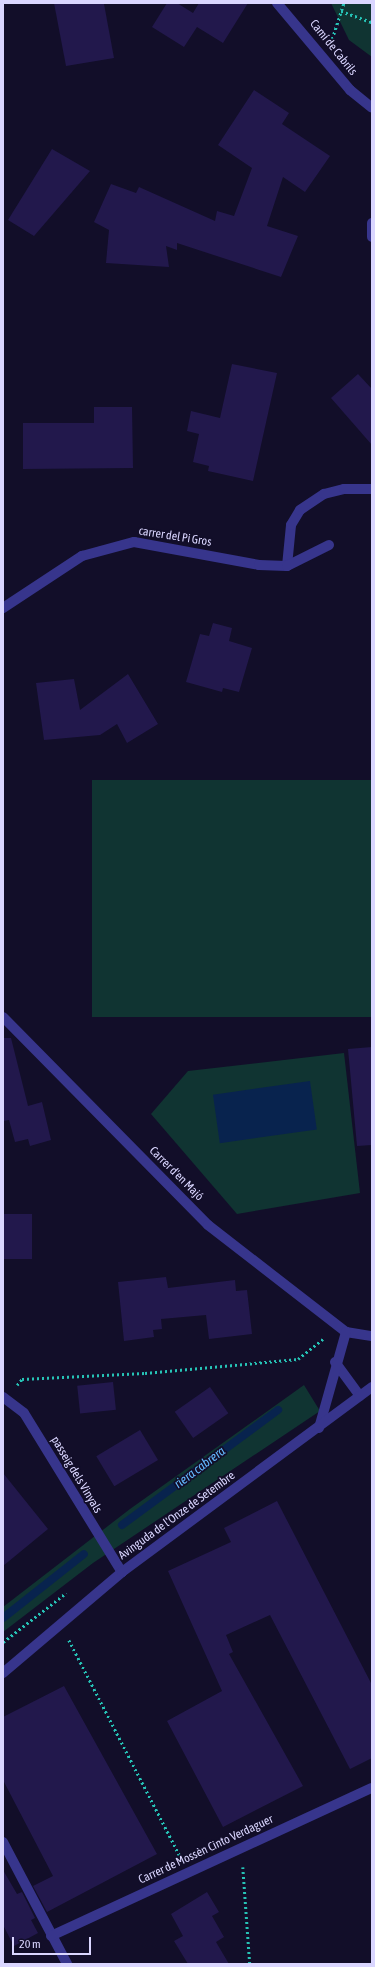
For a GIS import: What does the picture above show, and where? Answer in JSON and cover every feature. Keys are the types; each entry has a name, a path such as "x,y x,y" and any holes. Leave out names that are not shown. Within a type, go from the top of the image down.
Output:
{"street":[{"name":"Camí de Cabrils","path":"277,3 294,19 350,90 372,108"},
{"path":"372,223 372,237"},
{"path":"287,566 291,525 300,510 324,494 344,489 372,489"},
{"name":"carrer del Pi Gros","path":"3,608 82,556 134,542 259,565 287,566 330,545"},
{"name":"Carrer d'en Majó","path":"3,1017 208,1225 338,1324 346,1332"},
{"path":"318,1428 335,1362 346,1332 372,1336"},
{"path":"335,1362 360,1396"},
{"name":"Avinguda de l'Onze de Setembre","path":"3,1673 122,1572 372,1387"},
{"name":"passeig dels Vinyals","path":"5,1398 24,1413 93,1528 122,1572"},
{"name":"Carrer de Mossèn Cinto Verdaguer","path":"51,1936 372,1788"},
{"path":"3,1842 67,1964"}],"path":[{"path":"325,58 344,3"},
{"path":"341,11 372,22"},
{"path":"5,1398 22,1378 145,1373 298,1359 338,1324"},
{"path":"3,1642 69,1590"},
{"path":"61,1623 188,1873"},
{"path":"242,1848 250,1964"}],"green space":[{"path":"331,3 372,3 372,57 349,40"},
{"path":"92,780 372,780 372,1017 92,1017"},
{"path":"344,1053 360,1193 237,1214 151,1114 188,1071"},
{"path":"304,1385 320,1411 93,1563 3,1632 3,1607 130,1509"}],"water":[{"path":"310,1081 317,1130 220,1143 213,1095"}],"building":[{"path":"54,3 104,4 114,58 66,66"},
{"path":"167,3 177,3 193,13 199,3 248,3 223,43 197,27 184,47 152,27"},
{"path":"254,90 289,113 282,124 330,156 305,192 283,177 267,226 298,236 281,277 177,243 177,250 166,246 169,267 106,263 109,230 94,222 111,184 136,193 139,187 215,221 217,211 234,216 252,168 218,145"},
{"path":"52,149 90,171 34,236 8,220"},
{"path":"232,364 277,373 253,481 208,471 209,466 193,462 199,434 187,431 191,411 220,418"},
{"path":"358,374 372,389 372,445 331,398"},
{"path":"94,407 132,407 133,468 23,469 23,423 94,423"},
{"path":"213,623 232,628 229,641 252,648 239,692 223,688 222,692 186,682 200,634 209,636"},
{"path":"128,674 158,724 127,743 117,724 100,735 44,740 36,683 74,679 80,710"},
{"path":"3,1038 11,1038 28,1106 42,1102 51,1140 30,1146 28,1139 15,1142 9,1120 3,1121"},
{"path":"372,1047 372,1145 357,1146 348,1049"},
{"path":"3,1214 32,1214 32,1259 3,1259"},
{"path":"166,1277 168,1288 235,1280 236,1291 247,1290 252,1334 209,1339 206,1315 161,1319 162,1329 153,1330 154,1337 124,1341 118,1282"},
{"path":"113,1382 116,1410 80,1414 77,1386"},
{"path":"210,1387 228,1413 193,1438 175,1412"},
{"path":"140,1430 158,1460 114,1486 96,1456"},
{"path":"3,1473 48,1529 3,1566"},
{"path":"277,1501 372,1685 372,1758 350,1769 270,1615 226,1635 233,1652 229,1654 303,1786 223,1827 167,1721 222,1691 168,1571 231,1542 224,1528"},
{"path":"64,1686 157,1854 47,1912 33,1886 53,1876 3,1780 3,1717"},
{"path":"3,1870 17,1894 22,1892 35,1918 31,1920 38,1933 14,1946 3,1925"},
{"path":"207,1892 219,1912 212,1916 224,1937 216,1942 229,1964 188,1964 174,1941 183,1936 171,1914"}],"waterway":[{"name":"riera cabrera","path":"122,1525 278,1410"},
{"name":"riera cabrera","path":"3,1618 84,1554"}]}
